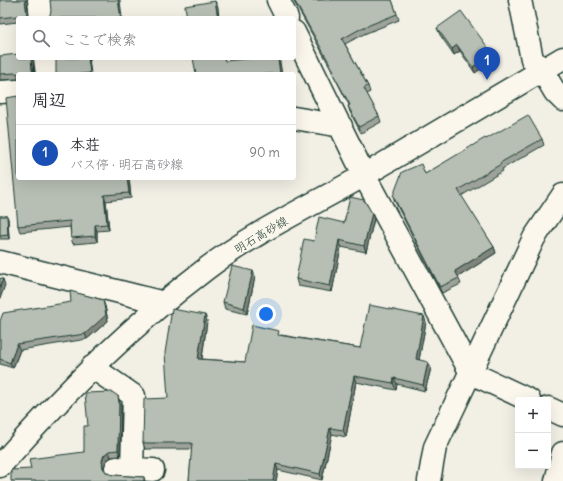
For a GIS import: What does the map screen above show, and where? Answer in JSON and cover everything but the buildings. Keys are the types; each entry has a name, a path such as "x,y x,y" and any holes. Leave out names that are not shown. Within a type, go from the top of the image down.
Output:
{"street":[{"path":"39,0 41,16"},
{"path":"278,0 286,16"},
{"path":"520,0 532,59 542,70 555,92 563,100"},
{"path":"296,36 364,175 470,373 522,397"},
{"name":"明石高砂線","path":"0,466 92,367 164,303 207,268 246,243 563,58"},
{"path":"45,60 47,72"},
{"path":"0,92 16,91"},
{"path":"296,118 341,126"},
{"path":"428,481 435,447 534,238 563,195"},
{"path":"0,262 164,303"},
{"path":"92,367 134,396 124,469 153,470"},
{"path":"551,409 563,415"},
{"path":"556,481 563,453"}],"place":[{"name":"本荘","path":"487,80"}]}
